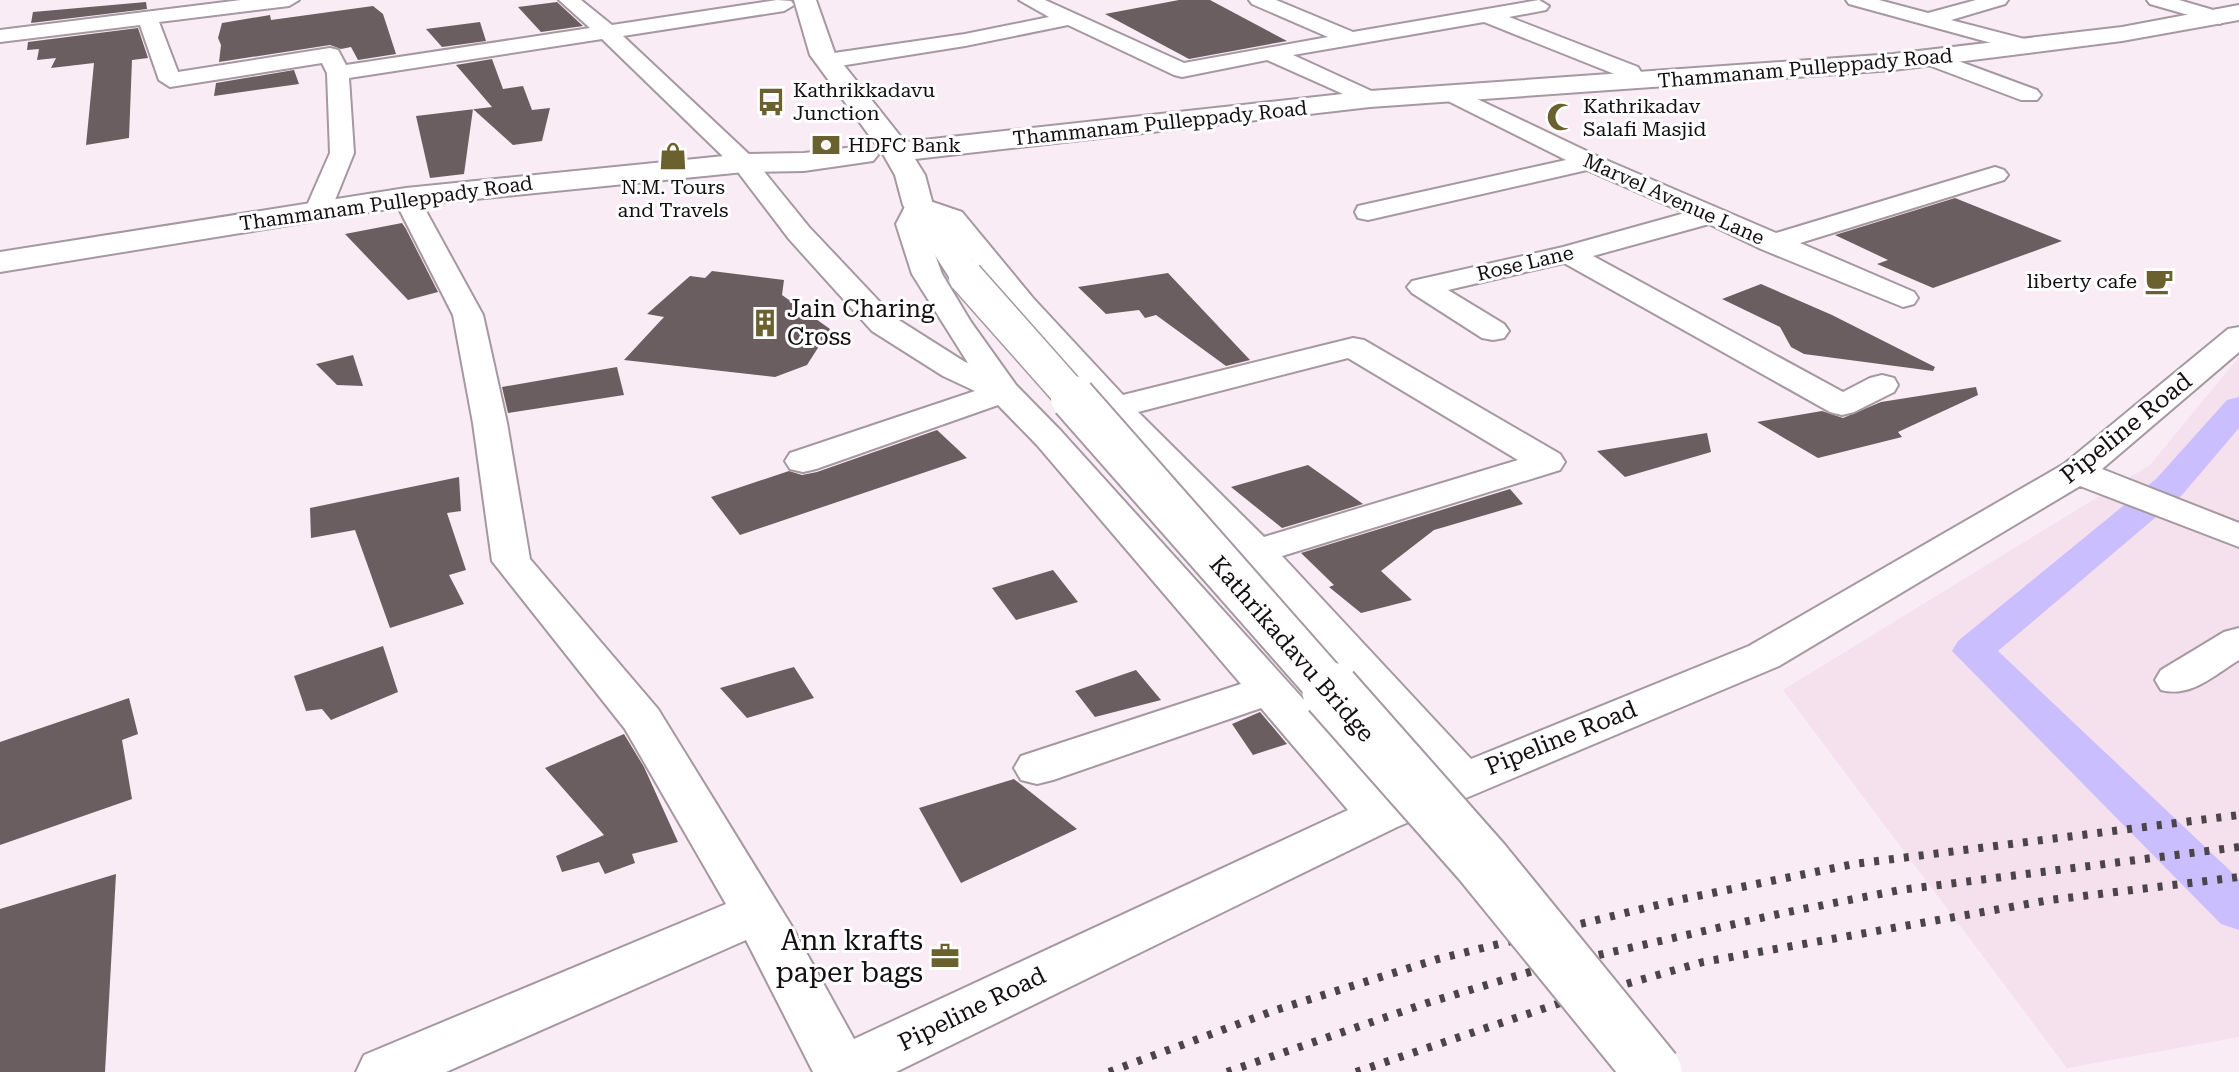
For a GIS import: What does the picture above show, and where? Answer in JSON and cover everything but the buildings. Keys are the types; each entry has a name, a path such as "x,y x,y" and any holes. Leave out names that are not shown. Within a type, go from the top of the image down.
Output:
{"main road":[{"path":"790,2 827,61 894,148 910,175 924,216"},
{"path":"790,2 806,76"},
{"name":"Thammanam Pulleppady Road","path":"894,148 944,149 987,141 1370,99 1931,58 2028,47 2229,15"},
{"name":"Thammanam Pulleppady Road","path":"0,262 406,197 759,162 804,162 856,146 881,181 924,216"},
{"name":"Kathrikadavu Bridge","path":"924,216 966,277 1482,862 1653,1072"}],"street":[{"path":"104,0 105,25"},
{"path":"0,36 289,0"},
{"path":"569,0 759,162 799,233 883,324 954,369 1004,392"},
{"path":"1029,0 1182,70 1347,37 1539,6"},
{"path":"1259,0 1347,37"},
{"path":"1856,0 2028,47"},
{"path":"1931,19 1998,0"},
{"path":"2157,0 2229,15"},
{"path":"338,73 790,2"},
{"path":"1488,16 1630,72"},
{"path":"148,19 170,80 330,55 338,73 342,153 318,210"},
{"path":"827,61 965,40 1069,19"},
{"path":"1270,53 1370,99"},
{"path":"1931,58 2029,95"},
{"name":"Marvel Avenue Lane","path":"1454,95 1590,162 1771,243 1995,175"},
{"path":"1368,212 1590,162"},
{"path":"406,197 468,315 490,423 511,561 642,720 757,913 841,1072"},
{"name":"Rose Lane","path":"1493,331 1422,287 1568,254 1709,215"},
{"path":"1380,815 1049,438 1004,392 927,274 910,224 924,216 952,218 1022,304 1121,413 1257,551 1462,778"},
{"path":"1771,243 1903,298"},
{"path":"1568,254 1842,405 1882,385"},
{"name":"Pipeline Road","path":"841,1072 1462,778 1764,656 2093,479 2239,336"},
{"path":"1049,438 1121,413 1353,347 1547,462 1257,551"},
{"path":"803,461 1004,392"},
{"path":"2093,479 2239,536"},
{"path":"2176,680 2239,641"},
{"path":"1037,768 1271,689"},
{"path":"384,1072 757,913"}],"shaded area":[{"path":"2239,357 2239,1037 2067,1068 1783,690 2150,465"}],"waterway":[{"path":"2239,407 2169,487 1973,651 2239,910"}],"railway":[{"path":"1109,1072 1276,1010 1438,959 1678,900 1854,864 2239,815"},
{"path":"1227,1072 1427,1003 1546,967 1783,913 1900,890 2239,847"},
{"path":"1356,1072 1563,1002 1703,962 2050,900 2239,877"}],"place":[{"name":"Kathrikkadavu Junction","path":"771,102"},
{"name":"Kathrikadav Salafi Masjid","path":"1561,117"},
{"name":"HDFC Bank","path":"826,145"},
{"name":"N.M. Tours and Travels","path":"673,156"},
{"name":"liberty cafe","path":"2159,281"},
{"name":"Jain Charing Cross","path":"765,323"},
{"name":"Ann krafts paper bags","path":"945,956"}]}
